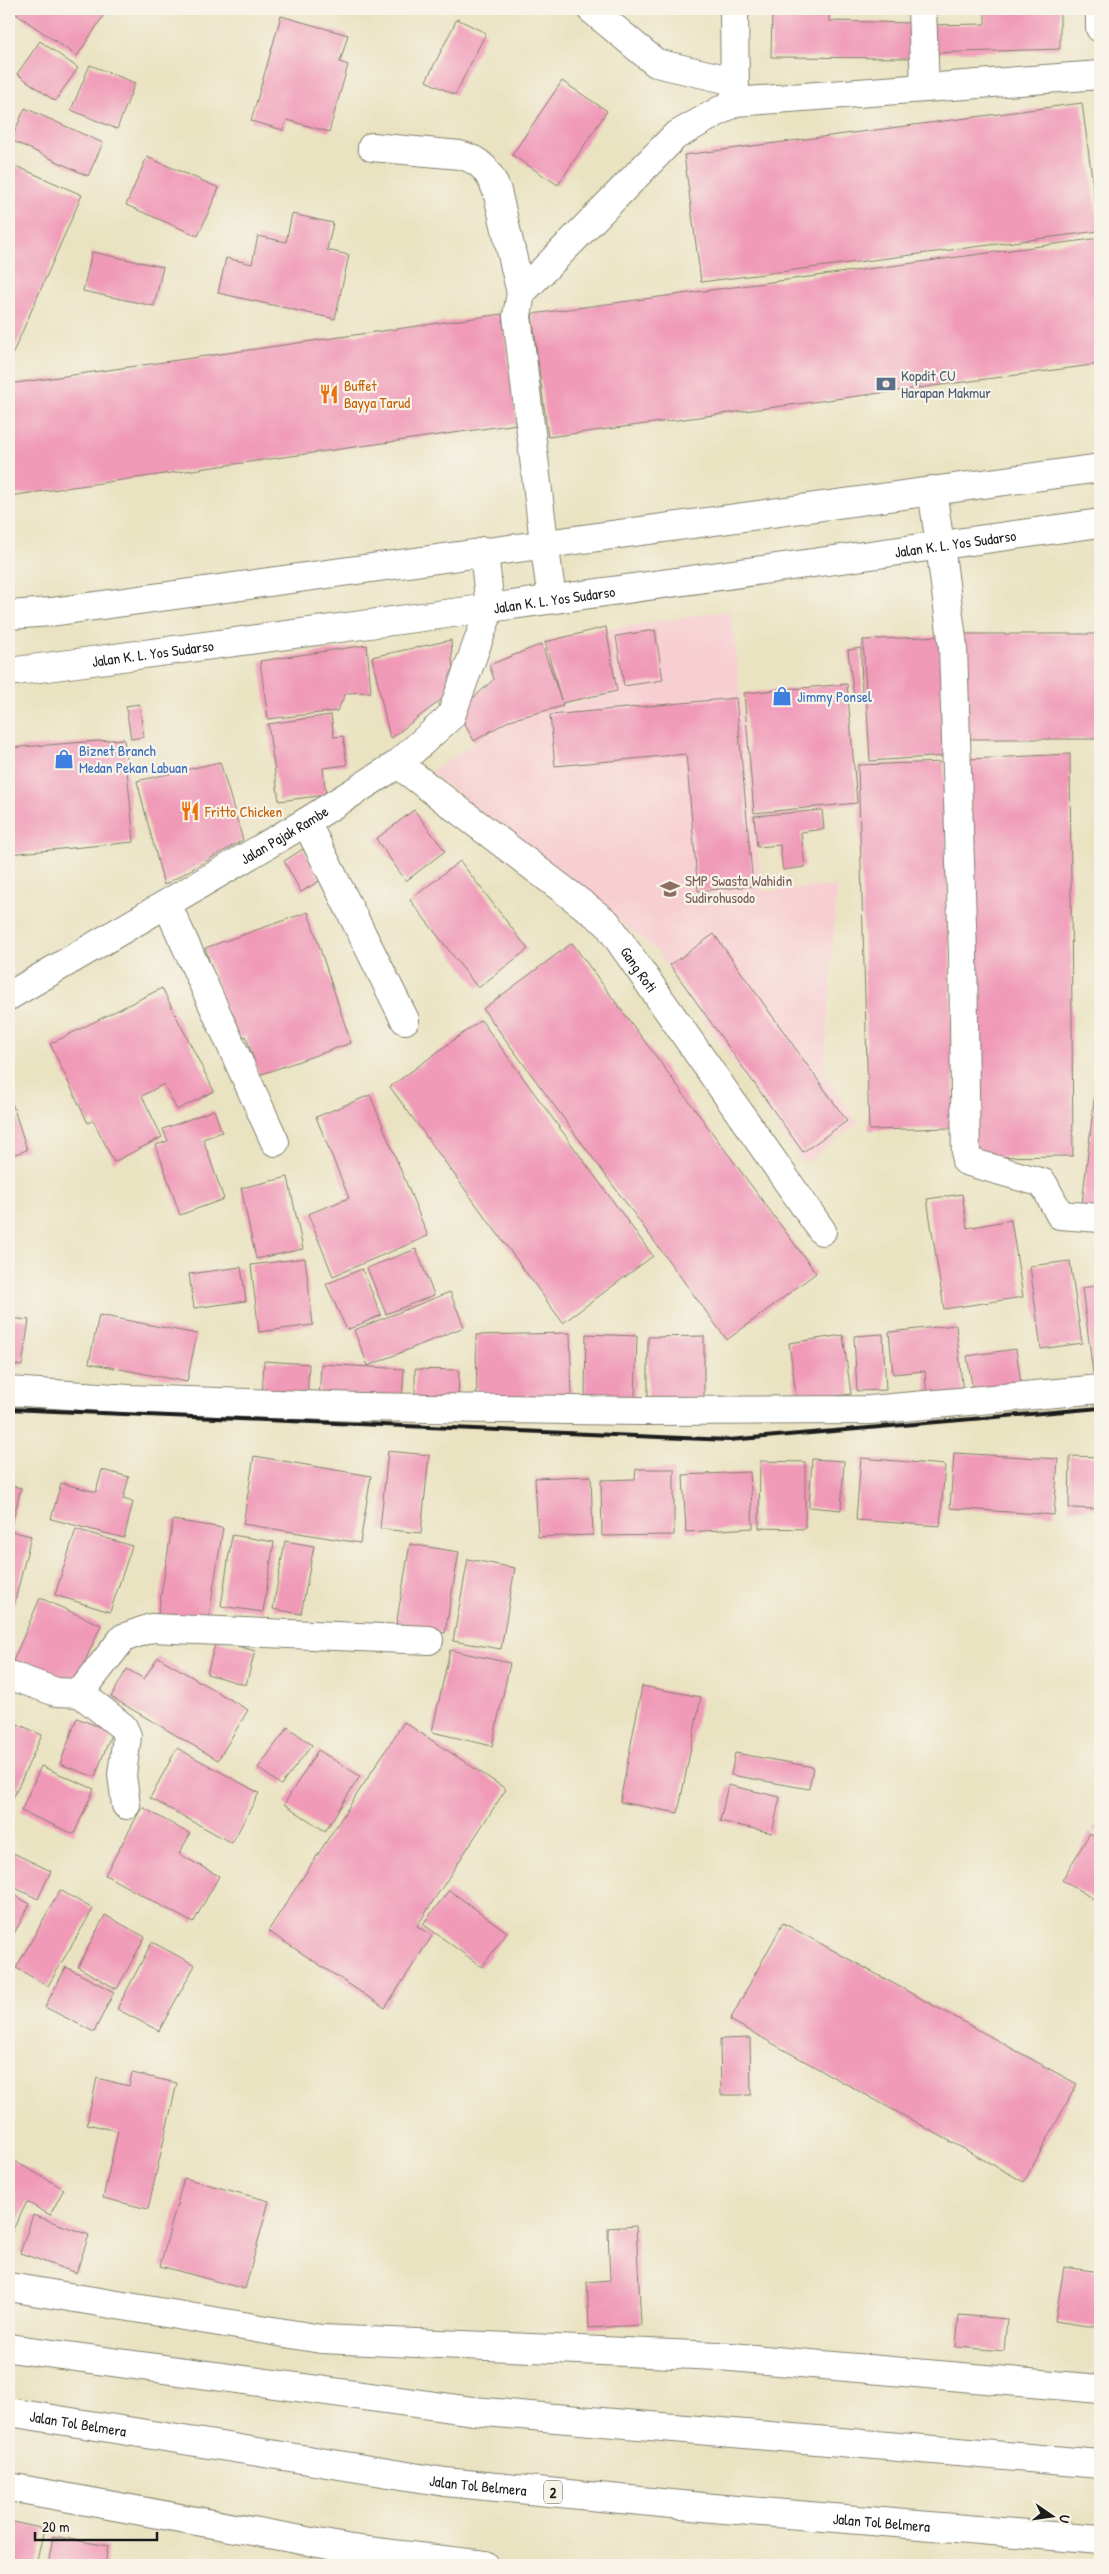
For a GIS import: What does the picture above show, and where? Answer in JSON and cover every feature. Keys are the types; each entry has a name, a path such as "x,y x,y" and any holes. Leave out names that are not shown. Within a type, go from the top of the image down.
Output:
{"main road":[{"path":"591,9 656,63 735,92 925,88 1100,75"},
{"path":"734,9 735,92"},
{"path":"922,9 925,88"},
{"path":"1100,9 1100,28"},
{"path":"520,293 675,136 735,92"},
{"path":"372,148 460,155 474,158 484,166 491,176 497,191 520,293 517,316 552,599"},
{"path":"9,614 51,612 484,550 1100,468"},
{"path":"932,490 953,647 963,954 966,1161 1043,1183 1060,1215 1100,1218"},
{"name":"Jalan K. L. Yos Sudarso","path":"9,672 490,608 1100,523"},
{"path":"484,550 490,608"},
{"name":"Jalan Pajak Rambe","path":"9,996 306,822 398,764 451,716 490,608"},
{"name":"Gang Roti","path":"398,764 608,923 822,1231"},
{"path":"306,822 405,1020"},
{"path":"167,904 275,1142"},
{"path":"9,1392 129,1399 360,1407 639,1411 870,1410 1100,1388"},
{"path":"80,1693 124,1638 151,1628 429,1640"},
{"path":"9,1675 56,1692 80,1693 123,1727 127,1736 122,1776 126,1806"},
{"path":"9,2287 321,2339 719,2356 1100,2389"},
{"path":"9,2348 473,2411 1100,2464"},
{"name":"Jalan Tol Belmera","path":"9,2412 445,2482 723,2509 1100,2540"},
{"path":"9,2488 350,2557 485,2565"}],"shaded area":[{"name":"SMP Swasta Wahidin Sudirohusodo","path":"731,610 762,891 837,886 824,1073 858,1123 804,1164 656,950 430,772 509,721 618,692 608,629"}],"building":[{"path":"9,9 108,9 77,56"},
{"path":"772,9 829,9 829,21 913,23 912,58 771,57"},
{"path":"985,9 1060,9 1060,49 930,53 930,25 985,24"},
{"path":"281,16 348,35 340,62 348,65 329,132 287,120 283,130 251,121"},
{"path":"457,19 486,33 455,95 426,81"},
{"path":"40,41 78,68 55,101 17,74"},
{"path":"90,65 135,83 117,129 71,110"},
{"path":"562,81 607,111 558,185 512,155"},
{"path":"1082,103 1099,231 701,282 684,155"},
{"path":"25,108 103,143 88,176 11,140"},
{"path":"147,157 219,188 198,236 126,205"},
{"path":"9,163 82,195 12,355 9,353"},
{"path":"292,214 333,223 327,250 349,255 335,319 218,293 226,258 252,264 258,236 286,242"},
{"path":"1100,238 1100,364 548,437 532,314"},
{"path":"92,252 163,267 154,306 83,291"},
{"path":"502,314 517,424 9,496 9,384"},
{"path":"606,627 617,691 562,703 563,706 510,720 474,741 458,712 494,679 489,665 542,644 561,700 545,642"},
{"path":"655,630 663,680 624,686 616,636"},
{"path":"964,634 1100,634 1100,739 964,739"},
{"path":"939,636 946,756 870,761 863,640"},
{"path":"451,640 454,690 390,739 372,657"},
{"path":"367,645 371,692 346,693 337,711 268,719 260,661"},
{"path":"861,648 862,697 854,698 848,650"},
{"path":"847,684 857,803 754,813 744,693"},
{"path":"736,698 753,886 698,891 686,754 555,766 550,715"},
{"path":"139,704 144,737 131,739 126,706"},
{"path":"331,715 334,737 343,736 347,765 323,768 326,795 279,801 268,724"},
{"path":"124,739 134,842 9,854 9,748"},
{"path":"1070,754 1073,1156 973,1157 970,759"},
{"name":"Fritto Chicken","path":"220,762 243,840 164,885 137,781"},
{"path":"944,762 955,1128 869,1130 858,765"},
{"path":"414,810 445,851 406,881 376,839"},
{"path":"822,810 824,829 801,832 805,867 783,870 780,845 757,847 754,816"},
{"path":"303,849 321,880 301,892 284,861"},
{"path":"460,861 528,949 478,988 410,900"},
{"path":"308,912 351,1043 259,1075 246,1036 235,1039 205,948"},
{"path":"714,934 847,1121 803,1152 670,965"},
{"path":"572,943 816,1273 727,1340 483,1009"},
{"path":"162,988 214,1091 177,1110 164,1084 142,1096 162,1137 114,1162 93,1120 88,1123 50,1044"},
{"path":"481,1020 653,1256 563,1323 390,1087"},
{"path":"1099,1058 1100,1213 1081,1212"},
{"path":"9,1093 27,1150 9,1156"},
{"path":"370,1095 428,1236 333,1276 308,1214 349,1198 316,1117"},
{"path":"214,1110 222,1132 203,1139 224,1199 180,1215 156,1145 168,1141 163,1129"},
{"path":"288,1177 303,1249 256,1259 241,1188"},
{"path":"962,1194 967,1228 1011,1220 1023,1297 944,1309 927,1199"},
{"path":"416,1249 434,1295 386,1314 367,1268"},
{"path":"305,1258 313,1325 259,1332 251,1265"},
{"path":"1070,1261 1082,1343 1041,1349 1030,1266"},
{"path":"241,1267 246,1301 194,1308 189,1274"},
{"path":"362,1269 381,1315 347,1330 326,1284"},
{"path":"1100,1285 1100,1372 1093,1373 1082,1288"},
{"path":"450,1292 464,1327 368,1366 354,1330"},
{"path":"99,1315 197,1334 187,1382 89,1363"},
{"path":"9,1318 29,1320 22,1366 9,1364"},
{"path":"956,1325 963,1394 927,1398 925,1371 893,1374 889,1332"},
{"path":"570,1333 572,1399 477,1402 476,1335"},
{"path":"586,1334 637,1336 635,1398 585,1396"},
{"path":"883,1334 886,1390 857,1391 854,1336"},
{"path":"843,1335 851,1394 797,1402 789,1343"},
{"path":"704,1336 704,1399 648,1400 648,1337"},
{"path":"1016,1349 1021,1383 973,1391 967,1356"},
{"path":"264,1361 309,1364 307,1401 262,1398"},
{"path":"321,1364 404,1369 402,1404 319,1400"},
{"path":"415,1369 459,1370 458,1404 415,1403"},
{"path":"388,1451 429,1455 421,1533 380,1529"},
{"path":"954,1453 1058,1459 1054,1515 950,1508"},
{"path":"254,1456 371,1476 360,1543 243,1524"},
{"path":"1070,1456 1100,1457 1100,1509 1069,1508"},
{"path":"861,1458 945,1465 940,1526 856,1520"},
{"path":"812,1459 844,1461 841,1510 809,1507"},
{"path":"760,1461 805,1462 805,1529 759,1528"},
{"path":"636,1469 674,1469 674,1535 602,1536 601,1480 635,1479"},
{"path":"102,1470 129,1477 123,1499 133,1502 124,1538 51,1519 61,1483 96,1492"},
{"path":"750,1472 753,1528 686,1532 683,1475"},
{"path":"591,1476 593,1535 538,1537 535,1478"},
{"path":"9,1485 21,1488 10,1531 31,1536 14,1605 9,1603"},
{"path":"173,1520 223,1528 208,1622 158,1614"},
{"path":"76,1529 132,1546 110,1612 55,1595"},
{"path":"232,1535 274,1542 263,1612 221,1606"},
{"path":"285,1541 314,1546 301,1614 273,1609"},
{"path":"410,1544 459,1552 445,1633 396,1625"},
{"path":"468,1559 515,1568 501,1649 453,1641"},
{"path":"40,1598 101,1625 74,1687 13,1661"},
{"path":"216,1640 255,1651 246,1685 207,1674"},
{"path":"450,1650 510,1663 492,1746 432,1732"},
{"path":"158,1657 248,1710 218,1760 111,1697 127,1669 144,1679"},
{"path":"642,1686 701,1697 678,1813 620,1802"},
{"path":"77,1718 112,1732 95,1777 60,1764"},
{"path":"9,1720 42,1735 9,1807"},
{"path":"404,1722 506,1789 417,1926 432,1936 385,2008 268,1931"},
{"path":"288,1727 312,1745 281,1785 258,1768"},
{"path":"177,1748 259,1793 232,1843 150,1798"},
{"path":"318,1750 360,1776 325,1831 284,1804"},
{"path":"735,1753 813,1767 809,1789 731,1775"},
{"path":"41,1766 94,1789 74,1834 21,1811"},
{"path":"728,1785 780,1797 772,1833 720,1821"},
{"path":"142,1807 190,1834 179,1854 219,1876 193,1923 105,1875"},
{"path":"1100,1820 1100,1833 1094,1830"},
{"path":"1090,1833 1100,1839 1100,1903 1062,1880"},
{"path":"9,1851 51,1871 38,1899 9,1885"},
{"path":"60,1890 93,1909 48,1986 16,1968"},
{"path":"449,1890 507,1932 482,1967 423,1924"},
{"path":"9,1892 30,1904 9,1943"},
{"path":"105,1915 145,1937 117,1989 78,1967"},
{"path":"783,1923 1077,2084 1024,2182 730,2020"},
{"path":"152,1942 195,1965 159,2031 117,2009"},
{"path":"66,1967 114,1992 94,2032 45,2007"},
{"path":"750,2038 751,2095 721,2095 720,2039"},
{"path":"132,2073 177,2083 148,2209 103,2198 118,2131 87,2124 97,2078 129,2086"},
{"path":"9,2158 64,2189 50,2215 27,2202 9,2237"},
{"path":"184,2178 269,2201 245,2289 160,2266"},
{"path":"33,2215 89,2235 76,2273 20,2253"},
{"path":"636,2226 641,2325 589,2328 587,2282 610,2280 608,2228"},
{"path":"1064,2267 1100,2272 1100,2328 1055,2321"},
{"path":"959,2315 1007,2319 1004,2351 956,2347"},
{"path":"9,2521 44,2529 36,2565 9,2565"},
{"path":"53,2536 108,2546 105,2565 48,2565"}],"railway":[{"path":"9,1409 729,1440 1100,1408"}],"place":[{"name":"Kopdit CU Harapan Makmur","path":"886,384"},
{"name":"Buffet Bayya Tarud","path":"329,394"},
{"name":"Jimmy Ponsel","path":"782,696"},
{"name":"Biznet Branch Medan Pekan Labuan","path":"64,759"},
{"name":"Fritto Chicken","path":"190,811"},
{"name":"SMP Swasta Wahidin Sudirohusodo","path":"670,889"}]}
